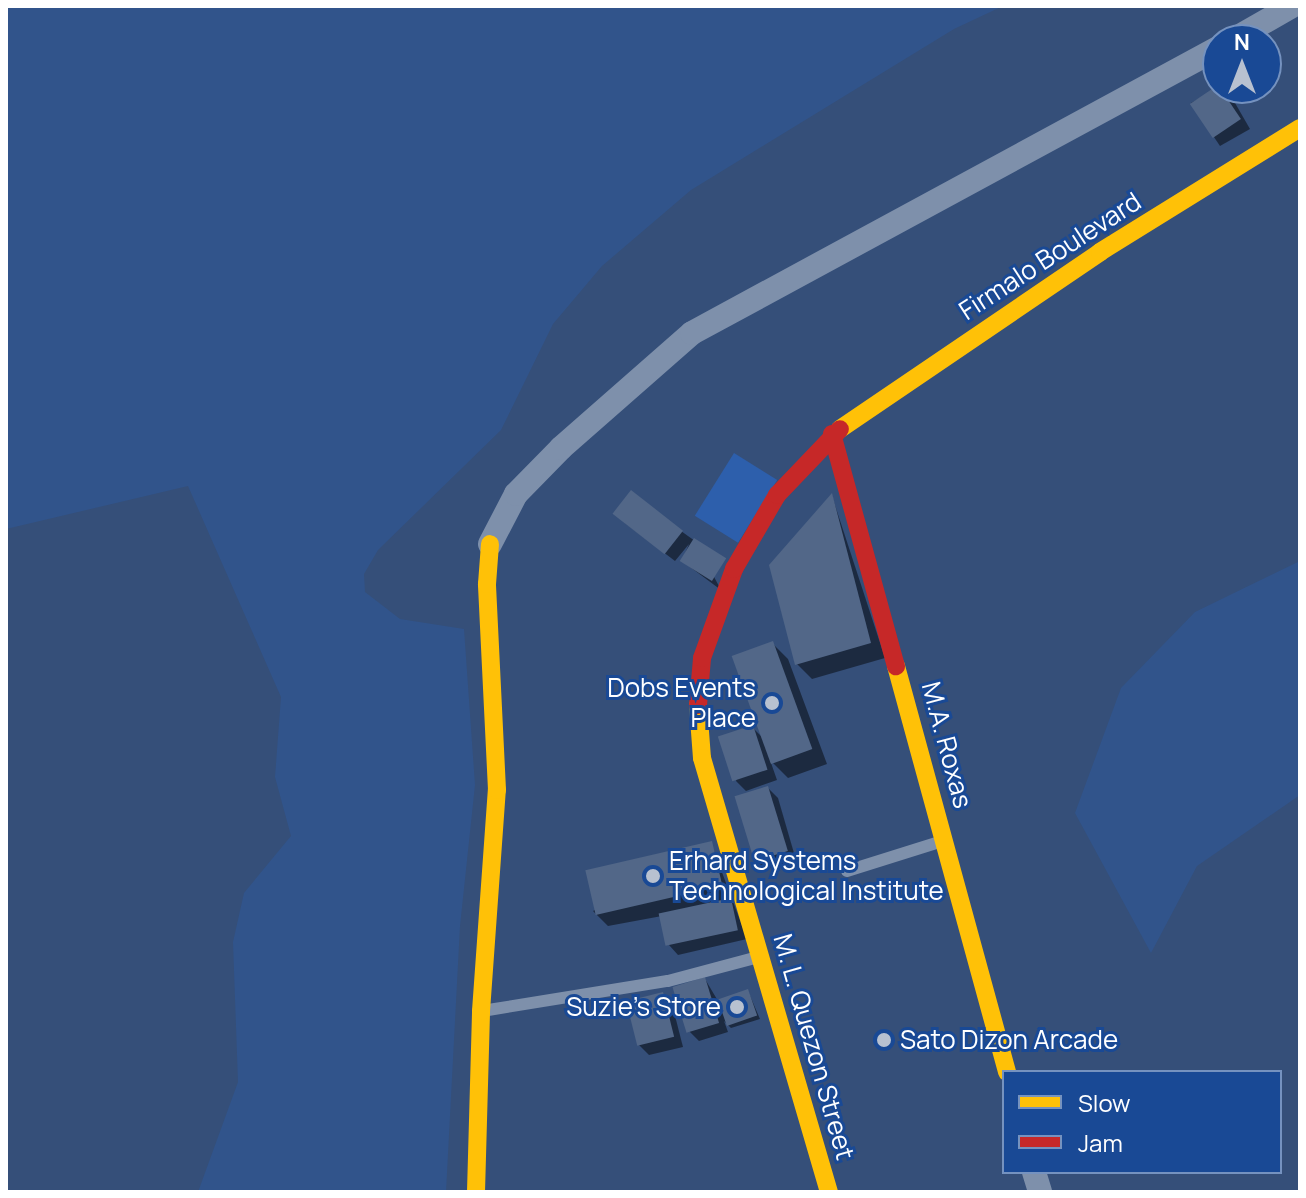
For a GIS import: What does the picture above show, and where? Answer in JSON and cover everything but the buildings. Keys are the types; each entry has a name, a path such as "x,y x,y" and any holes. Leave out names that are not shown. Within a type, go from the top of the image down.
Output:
{"street":[{"path":"1261,24 1292,6"},
{"path":"476,1192 481,1011 497,790 487,584 490,544 516,494 561,448 692,333 1202,57"},
{"name":"Firmalo Boulevard","path":"832,434 1100,252 1300,128"},
{"name":"M.A. Roxas","path":"832,434 1006,1070"},
{"name":"M. L. Quezon Street","path":"829,1192 702,758 698,704 702,658 734,569 777,495 832,434"}],"lane":[{"path":"847,871 944,841"},
{"path":"481,1011 668,981 761,957"}],"shaded area":[{"path":"6,6 1003,6 954,29 691,190 602,266 553,324 501,430 378,550 364,574 365,592 400,619 464,629 475,785 460,926 446,1192 198,1192 238,1082 233,942 244,893 291,836 275,777 281,697 188,486 6,529"},
{"path":"734,453 777,480 738,543 695,516"},
{"path":"1300,561 1300,795 1197,866 1151,953 1075,813 1121,688 1195,612"}],"traffic: slow":[{"path":"840,429 1100,252 1300,128"},
{"path":"476,1192 481,1011 497,790 487,584 490,544"},
{"path":"896,666 1006,1070"},
{"path":"698,705 702,758 829,1192"}],"traffic: jam":[{"path":"698,705 702,658 734,569 777,495 840,429"},
{"path":"832,434 896,666"}],"place":[{"name":"Dobs Events Place","path":"772,703"},
{"name":"Erhard Systems Technological Institute","path":"653,876"},
{"name":"Suzie's Store","path":"737,1007"},
{"name":"Sato Dizon Arcade","path":"884,1040"}]}
